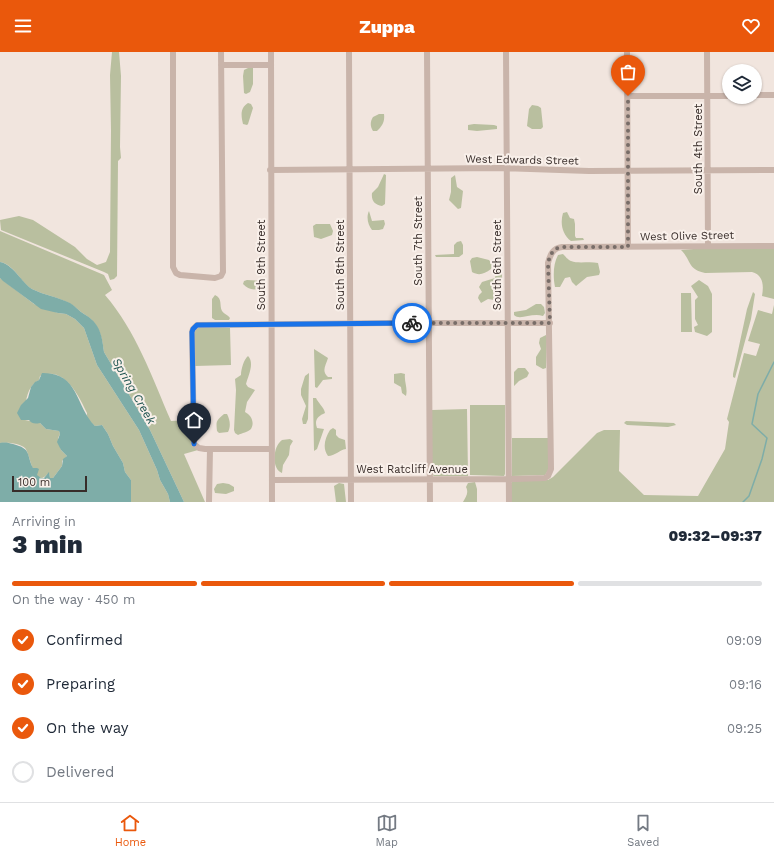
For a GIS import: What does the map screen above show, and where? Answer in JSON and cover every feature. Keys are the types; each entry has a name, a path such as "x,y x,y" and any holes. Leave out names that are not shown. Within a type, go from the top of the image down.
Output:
{"street":[{"path":"173,52 173,266 176,273 184,276 215,278 221,276 223,272 221,52"},
{"name":"South 9th Street","path":"270,52 272,502"},
{"name":"South 8th Street","path":"349,52 351,502"},
{"name":"South 7th Street","path":"427,52 430,502"},
{"name":"South 6th Street","path":"506,52 509,502"},
{"path":"627,52 628,247"},
{"name":"South 4th Street","path":"707,52 708,246"},
{"path":"221,65 270,65"},
{"path":"762,96 774,95"},
{"path":"628,96 722,96"},
{"name":"West Edwards Street","path":"270,170 507,169 590,172 774,170"},
{"name":"West Olive Street","path":"550,323 548,263 553,251 559,247 774,246"},
{"path":"272,449 210,449 199,448 196,446 194,438 192,332 195,327 202,324 550,323"},
{"name":"West Ratcliff Avenue","path":"272,480 545,478 551,473 550,323"},
{"path":"209,502 210,449"}],"green space":[{"path":"112,52 119,52 121,76 121,158 118,161 117,276 110,280 108,274 104,272 1,230 0,220 19,216 33,220 75,247 87,259 97,265 106,262 110,252 110,75"},
{"path":"253,68 253,84 250,92 246,94 244,93 243,76 244,70"},
{"path":"248,103 251,104 253,108 247,125 243,124 242,110"},
{"path":"532,105 541,108 543,127 541,129 532,129 527,126 529,109"},
{"path":"379,114 384,114 384,122 377,131 373,131 371,121 373,117"},
{"path":"468,125 494,125 497,126 497,129 477,131 468,130"},
{"path":"384,174 386,175 385,204 382,206 377,205 374,202 372,193 378,187"},
{"path":"455,175 457,187 463,191 461,208 458,209 449,200 451,192 451,178"},
{"path":"369,211 372,221 384,220 385,224 383,229 372,230 368,221"},
{"path":"567,212 570,218 574,219 576,238 583,238 584,240 571,241 564,232 562,228 563,213"},
{"path":"316,224 330,224 333,231 332,235 321,239 314,237 313,226"},
{"path":"0,231 104,275 112,290 105,295 126,324 134,339 150,371 171,421 191,420 198,450 184,454 205,502 184,502 150,430 104,352 101,335 93,321 69,303 32,289 24,283 9,266 0,262"},
{"path":"461,241 463,245 463,254 459,257 436,257 435,255 454,254 454,245"},
{"path":"706,248 774,248 774,299 762,296 762,281 756,273 705,273 692,267 681,250"},
{"path":"563,254 569,260 574,262 598,263 600,272 599,275 587,277 576,286 570,277 565,278 560,287 555,287 554,266 558,255"},
{"path":"477,257 489,260 492,264 491,269 482,274 472,272 470,261 472,258"},
{"path":"498,270 502,275 501,301 488,299 481,303 478,298 482,292 479,287 482,282 495,278"},
{"path":"0,278 34,304 58,313 66,314 75,319 84,328 97,365 139,430 160,480 168,494 170,502 131,502 131,480 125,472 123,463 108,434 102,425 95,426 90,421 80,398 70,384 63,378 56,375 49,374 40,376 39,380 34,383 28,392 25,415 25,420 40,423 46,429 59,431 60,434 58,438 61,450 67,456 62,461 62,466 53,478 50,478 49,473 42,478 36,474 27,451 23,446 13,443 0,443"},
{"path":"699,280 708,286 712,294 712,332 707,336 695,332 694,327 698,325 695,319 695,300 698,297 691,286"},
{"path":"244,281 263,281 265,282 265,285 259,288 251,289 243,284"},
{"path":"753,292 755,294 751,319 735,378 733,377 733,374 747,309"},
{"path":"681,293 691,293 692,332 681,332"},
{"path":"215,295 219,298 221,309 230,318 229,320 215,320 212,318 212,299"},
{"path":"536,304 541,304 544,307 545,313 543,316 535,315 517,317 514,315 514,312 526,310"},
{"path":"774,305 774,502 510,502 511,483 513,481 548,480 553,477 597,433 604,430 620,430 619,471 644,495 698,496 725,449 729,422 727,419 744,353 756,356 760,344 748,341 758,310 772,314"},
{"path":"200,327 230,328 231,365 195,366 194,333 196,329"},
{"path":"546,335 546,368 543,369 536,365 536,357 541,349 539,343 540,338"},
{"path":"314,349 328,358 325,372 328,377 332,377 332,379 323,380 317,388 315,387"},
{"path":"248,356 251,366 246,384 248,387 255,390 247,402 245,412 251,417 253,424 250,430 238,435 234,430 236,390 235,379 241,375 243,364"},
{"path":"518,368 525,368 529,373 527,377 519,381 514,386 514,372"},
{"path":"309,373 308,419 306,424 303,424 302,419 306,406 301,395 301,389 305,376"},
{"path":"394,374 405,374 407,390 406,396 402,393 401,387 394,383"},
{"path":"313,398 316,398 325,413 320,415 316,421 317,428 324,429 317,449 314,451"},
{"path":"470,405 505,405 504,476 470,475"},
{"path":"467,409 468,476 432,475 432,410"},
{"path":"224,414 227,414 229,418 229,430 228,432 219,433 217,431 217,423"},
{"path":"626,421 674,423 676,425 668,427 627,425 624,423"},
{"path":"333,428 336,430 336,435 339,438 345,440 346,449 328,456 325,450 325,443 328,433"},
{"path":"512,438 549,438 549,469 545,475 512,476"},
{"path":"290,439 293,441 290,446 289,455 283,465 282,473 278,471 276,467 274,457 275,452 282,440"},
{"path":"475,482 477,489 477,502 463,502 467,495 466,487 468,483"},
{"path":"223,483 234,487 234,491 226,494 215,493 214,489 217,484"},
{"path":"339,483 344,484 346,502 336,502 334,486"}],"water":[{"path":"0,262 9,266 32,289 70,303 94,321 101,335 104,352 150,430 184,502 170,502 168,494 160,480 139,430 97,365 84,328 75,319 66,314 41,309 3,281 0,278"},
{"path":"42,373 54,374 63,378 70,384 88,418 95,426 102,425 123,463 125,472 131,480 131,502 0,502 0,443 13,444 26,450 33,468 39,469 37,475 41,478 44,478 49,472 50,478 53,478 62,466 63,459 67,456 61,450 57,442 60,434 59,431 46,429 40,423 37,424 29,420 21,420 17,413 21,405 28,398 31,387 39,380"}],"waterway":[{"path":"743,502 749,496 762,459 767,438 752,424 758,394 774,362"}],"way so far":[{"path":"412,323 550,323 548,263 551,253 555,249 559,247 628,247 628,96"}],"route":[{"path":"194,444 192,332 197,325 412,323"}],"water label":[{"name":"Spring Creek","path":"134,391"}]}
